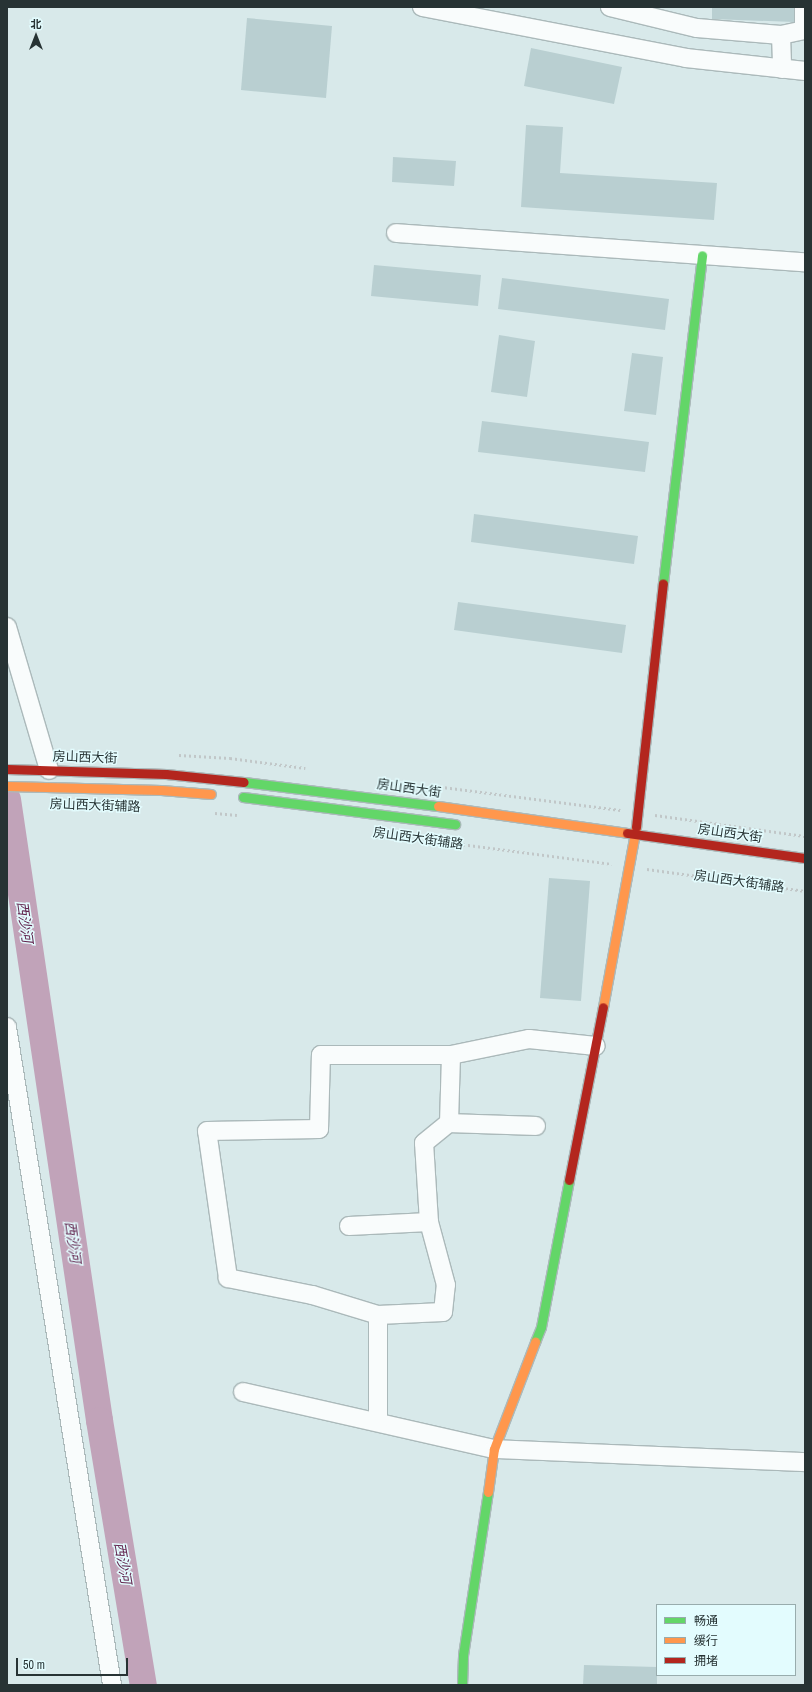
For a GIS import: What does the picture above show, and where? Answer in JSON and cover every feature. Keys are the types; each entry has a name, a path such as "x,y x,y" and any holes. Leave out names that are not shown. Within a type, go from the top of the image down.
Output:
{"street":[{"path":"422,7 442,9 686,58 805,71"},
{"path":"610,7 697,28 781,34 804,30 804,7"},
{"path":"781,34 782,69"},
{"path":"396,233 805,262"},
{"path":"462,1685 464,1655 494,1449 541,1326 630,867 638,849 636,835 638,800 702,255"},
{"path":"7,627 49,770"},
{"name":"房山西大街","path":"7,769 166,774 321,790 805,858"},
{"path":"7,786 161,790 226,795 466,826"},
{"path":"619,846 638,849"},
{"path":"7,1027 112,1685"},
{"path":"536,1126 448,1123 424,1143 429,1222 446,1285 443,1312 378,1315 312,1295 228,1278 207,1130 319,1129 321,1055 451,1055 529,1039 596,1046"},
{"path":"448,1123 451,1055"},
{"path":"349,1226 429,1222"},
{"path":"378,1315 378,1422"},
{"path":"243,1392 494,1449 805,1462"}],"path":[{"path":"210,812 239,816"},
{"name":"房山西大街辅路","path":"449,843 805,891"}],"building":[{"path":"712,7 794,7 794,22 712,19"},
{"path":"247,18 332,26 326,98 241,90"},
{"path":"531,48 622,67 614,104 524,86"},
{"path":"526,125 563,127 560,173 717,183 714,220 521,207"},
{"path":"393,157 456,161 454,186 392,182"},
{"path":"374,265 481,275 478,306 371,296"},
{"path":"502,278 669,299 665,330 498,309"},
{"path":"499,335 535,341 527,397 491,392"},
{"path":"632,353 663,357 656,415 624,411"},
{"path":"482,421 649,442 645,472 478,452"},
{"path":"474,514 638,536 634,564 471,542"},
{"path":"458,602 626,625 622,653 454,630"},
{"path":"549,878 590,881 581,1001 540,998"},
{"path":"584,1665 656,1667 657,1685 583,1685"}],"waterway":[{"name":"西沙河","path":"7,799 99,1420 143,1685"}],"traffic: fast":[{"path":"663,583 702,255"},
{"path":"244,782 438,806"},
{"path":"243,797 455,824"},
{"path":"535,1342 541,1327 569,1180"},
{"path":"462,1685 463,1655 488,1492"}],"traffic: slow":[{"path":"7,786 161,790 211,794"},
{"path":"438,806 627,833"},
{"path":"603,1007 636,827"},
{"path":"488,1492 494,1449 535,1342"}],"traffic: jam":[{"path":"636,827 663,583"},
{"path":"7,769 166,774 244,782"},
{"path":"627,833 805,858"},
{"path":"569,1180 603,1007"}]}
